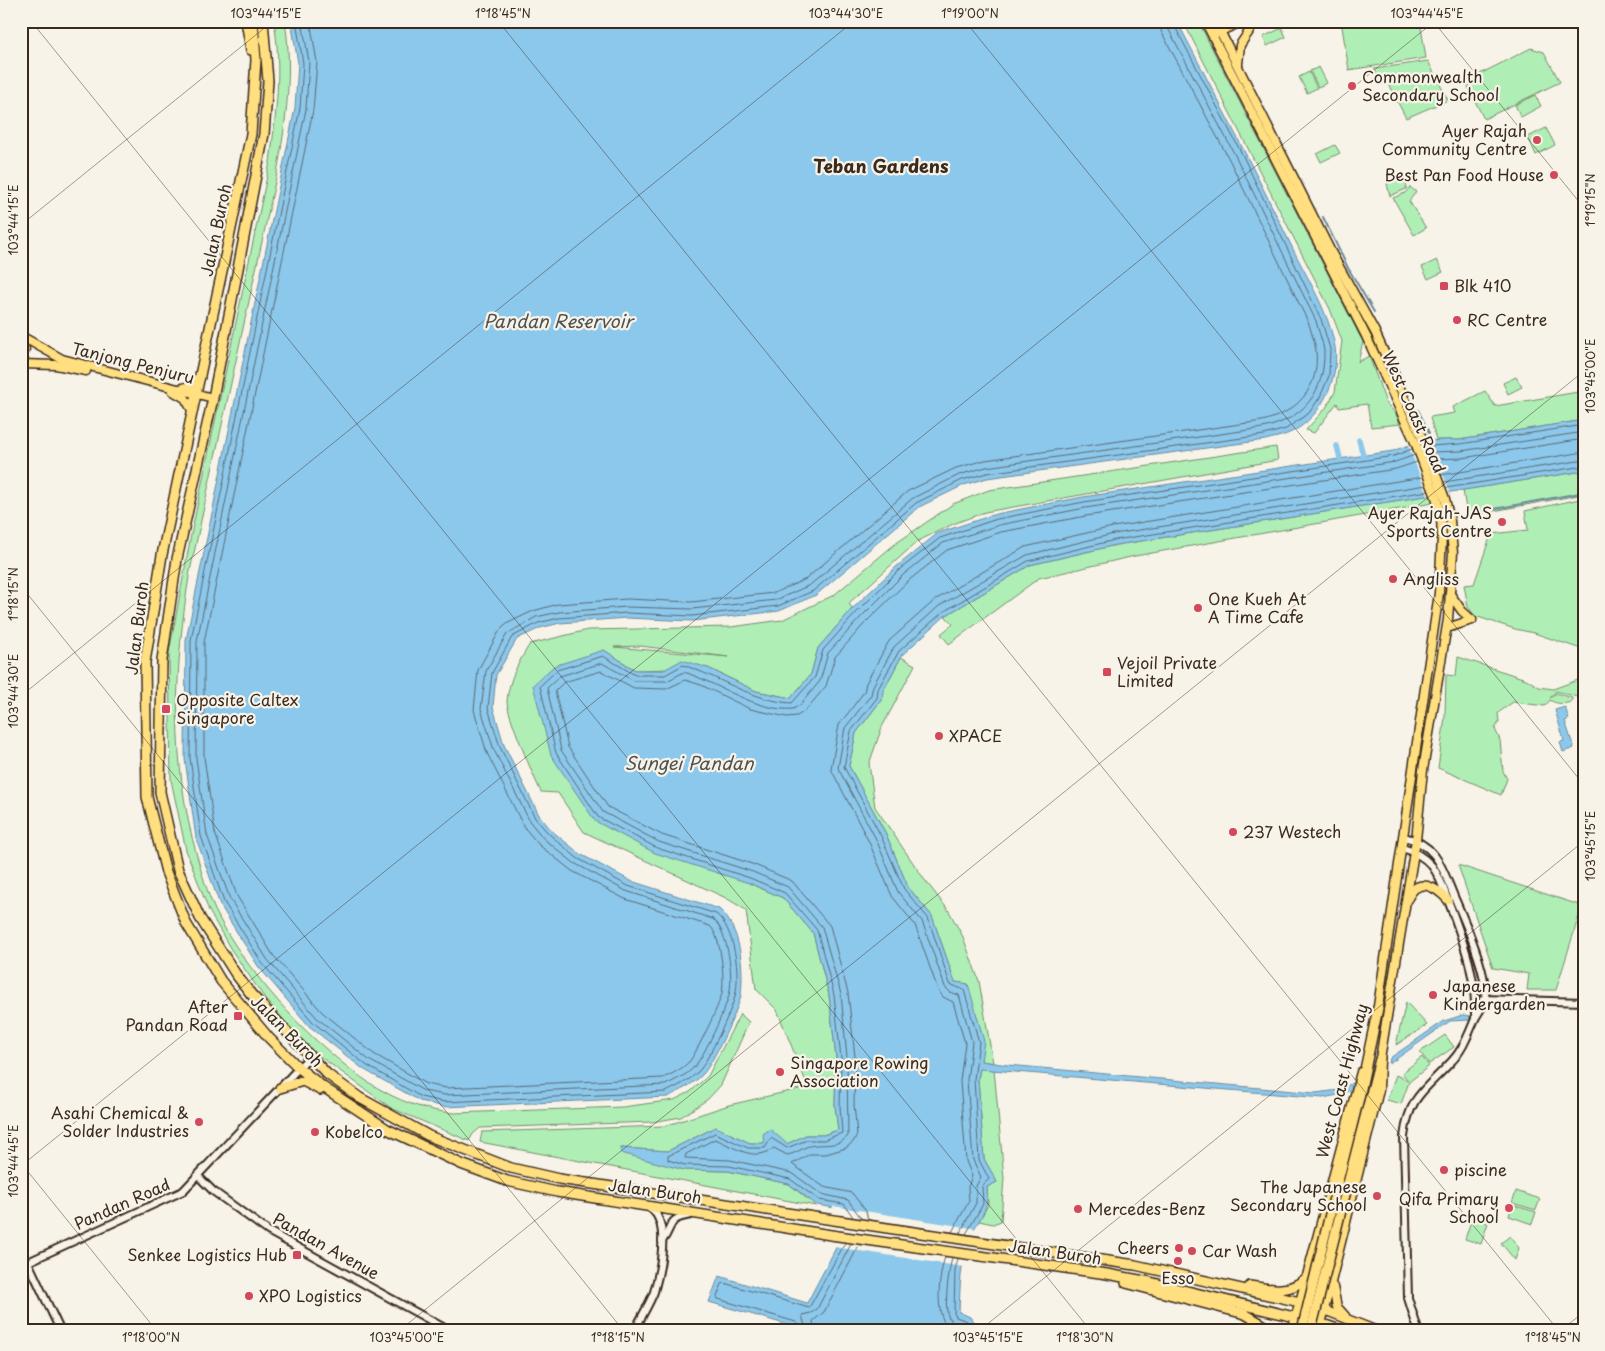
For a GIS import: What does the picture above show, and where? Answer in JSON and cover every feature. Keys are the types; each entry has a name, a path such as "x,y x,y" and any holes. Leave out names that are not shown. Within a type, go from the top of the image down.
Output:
{"highway":[{"path":"246,21 255,82"},
{"name":"Jalan Buroh","path":"253,21 255,82 252,134 162,555 146,662 148,797 166,872 186,923 221,981 242,1007 299,1068 346,1103 395,1133 460,1164 507,1181 557,1192 700,1213 831,1236 1107,1274 1150,1282 1296,1317 1320,1326"},
{"name":"Jalan Buroh","path":"264,21 268,81 264,134 213,398 177,559 162,660 160,792 178,870 214,942 251,994 309,1057 347,1089 429,1136 511,1168 559,1179 1135,1265 1300,1302 1324,1310"},
{"path":"268,81 272,37 269,21"},
{"path":"180,389 188,387 200,377"},
{"path":"1302,1330 1360,1098 1378,1008"},
{"path":"1311,1330 1380,1059"},
{"path":"280,1088 302,1082 330,1092"},
{"path":"346,1103 344,1096 347,1089"},
{"path":"1107,1274 1108,1278 1113,1280 1245,1314 1272,1330"},
{"path":"1213,1284 1223,1281 1279,1290 1290,1288 1305,1279"},
{"name":"West Coast Highway","path":"1293,1330 1300,1302"},
{"name":"West Coast Highway","path":"1320,1326 1324,1310"}],"main road":[{"path":"1214,26 1244,21"},
{"path":"1238,68 1240,45 1256,21"},
{"name":"West Coast Road","path":"1214,26 1238,68 1332,254 1375,332 1450,521 1453,553 1450,594 1423,770 1416,840"},
{"name":"West Coast Road","path":"1214,26 1419,441"},
{"name":"Tanjong Penjuru","path":"21,336 62,359 213,398"},
{"name":"Tanjong Penjuru","path":"21,336 24,350 21,358"},
{"name":"Tanjong Penjuru","path":"21,364 62,366 179,393 190,402 192,410"},
{"name":"West Coast Road","path":"1404,837 1434,615 1439,593 1442,537 1440,497"},
{"path":"1446,628 1472,620 1462,611 1450,594"},
{"name":"West Coast Highway","path":"1300,1302 1378,1008 1404,837"},
{"name":"West Coast Highway","path":"1324,1310 1379,1090 1380,1059 1416,840"},
{"path":"1404,907 1413,890 1427,885 1436,888 1448,900"},
{"path":"1333,1278 1332,1292 1337,1307 1346,1318"},
{"path":"1324,1310 1375,1330"},
{"path":"1320,1326 1342,1330"}],"street":[{"path":"1404,837 1416,840 1430,850 1444,873 1476,951 1485,999 1467,1040 1452,1061 1420,1091 1406,1124 1404,1137 1406,1264 1408,1298 1418,1330"},
{"path":"1402,848 1414,851 1433,868 1448,900 1467,954 1476,999 1475,1020"},
{"path":"1476,999 1584,1002"},
{"name":"Pandan Road","path":"60,1330 28,1262 178,1195 309,1057"},
{"name":"Pandan Avenue","path":"198,1176 212,1191 268,1231 448,1330"},
{"path":"635,1330 653,1292 662,1242 660,1218 654,1210 645,1205"},
{"path":"662,1242 671,1223 683,1216 700,1213"},
{"path":"1410,1330 1414,1322"}],"green space":[{"path":"274,21 285,21 287,40 288,78 283,135 277,173 190,571 178,678 177,714 182,785 188,821 199,863 215,910 224,928 249,965 294,1019 310,1034 354,1072 384,1092 417,1106 435,1110 454,1113 623,1107 674,1100 690,1092 708,1076 740,1014 749,1022 721,1085 708,1099 681,1117 652,1122 480,1128 469,1141 391,1108 307,1047 264,997 230,948 209,911 186,850 171,780 169,653 191,535 270,162 278,74"},
{"path":"1183,21 1198,21 1363,342 1358,362 1369,356 1386,403 1396,414 1400,424 1371,427 1367,404 1339,408 1337,403 1314,433 1306,430 1326,408 1335,392 1342,341 1330,309"},
{"path":"1341,21 1420,21 1426,58 1349,70"},
{"path":"1282,28 1286,37 1267,46 1263,37"},
{"path":"1531,48 1544,52 1560,82 1484,119 1468,87 1472,78"},
{"path":"1428,61 1448,100 1406,118 1386,80 1381,82 1374,69"},
{"path":"1319,67 1327,83 1318,87 1310,71"},
{"path":"1309,72 1317,88 1307,93 1299,77"},
{"path":"1535,95 1541,106 1521,117 1515,105"},
{"path":"1546,128 1555,145 1536,155 1528,137"},
{"path":"1335,145 1340,153 1321,162 1317,154"},
{"path":"1399,172 1407,185 1406,189 1390,196 1387,184"},
{"path":"1410,187 1416,192 1409,201 1426,228 1414,235 1393,198 1405,193"},
{"path":"1437,260 1443,272 1428,279 1422,267"},
{"path":"1516,377 1522,387 1508,394 1503,383"},
{"path":"1485,391 1495,406 1584,391 1584,420 1459,440 1436,440 1430,417 1455,413 1453,407"},
{"path":"1276,447 1278,460 985,512 953,524 918,541 849,603 852,609 818,648 811,674 791,698 756,691 708,668 635,670 604,650 749,883 783,898 813,933 829,995 836,1058 835,1106 838,1130 823,1135 806,1135 787,1144 749,1143 716,1127 668,1151 621,1148 684,1170 728,1171 789,1184 816,1206 480,1142 482,1132 665,1126 729,1105 808,1087 777,1010 756,989 746,910 726,898 584,832 558,793 541,792 527,761 507,701 515,671 530,644 588,630 731,627 782,620 834,595 895,544 953,504 989,490","holes":["640,646 729,657 614,647"]},
{"path":"1584,471 1584,494 1467,516 1463,490"},
{"path":"1431,495 1433,503 1135,556 1039,578 949,644 941,634 953,624 945,616 1030,565 1116,545"},
{"path":"1584,498 1584,650 1475,616 1468,607 1464,585 1474,584 1491,534 1528,530 1525,511"},
{"path":"901,657 915,665 882,727 869,764 875,807 924,879 949,911 963,937 979,981 993,1063 981,1061 968,984 955,982 932,916 908,887 886,834 849,766 856,733 882,699 883,691"},
{"path":"1458,657 1526,679 1539,687 1553,689 1578,680 1584,692 1584,699 1556,691 1550,698 1556,693 1572,698 1572,701 1561,704 1550,700 1545,706 1513,702 1498,713 1499,722 1495,729 1500,740 1503,771 1507,779 1501,795 1438,768 1445,717 1446,675 1456,676"},
{"path":"1458,865 1582,906 1556,990 1527,990 1529,974 1493,968"},
{"path":"1406,1002 1427,1025 1396,1045"},
{"path":"1445,1035 1454,1047 1429,1064 1420,1052"},
{"path":"1422,1057 1429,1066 1409,1082 1401,1104 1387,1100 1396,1075 1408,1081 1402,1073"},
{"path":"980,1068 994,1069 1004,1178 1001,1221 993,1224 979,1221 988,1205 987,1187 997,1182 984,1159 978,1079"},
{"path":"1516,1191 1540,1199 1536,1210 1512,1203"},
{"path":"1512,1205 1536,1212 1532,1224 1509,1216"},
{"path":"1472,1218 1488,1223 1481,1244 1465,1239"},
{"path":"1510,1236 1519,1248 1515,1260 1501,1243"}],"water":[{"name":"Pandan Reservoir","path":"291,21 1177,21 1311,283 1328,321 1335,347 1336,360 1330,386 1318,410 1309,420 1287,434 1265,440 987,478 964,485 919,507 816,595 779,611 692,621 627,618 560,623 540,628 517,639 496,675 493,707 504,745 539,815 552,831 580,854 631,881 719,909 726,917 736,937 742,972 739,1002 707,1069 691,1084 668,1097 444,1107 420,1101 363,1069 309,1026 258,966 220,905 196,838 185,759 186,640 295,108 298,63"},
{"name":"Sungei Pandan","path":"1584,420 1584,471 1116,545 1030,565 945,616 902,655 883,691 882,699 856,733 849,766 886,834 908,887 932,916 955,982 968,984 984,1041 981,1061 1315,1093 1339,1090 1356,1081 1356,1086 1343,1094 1323,1098 980,1069 978,1079 984,1159 997,1182 987,1187 985,1211 972,1232 962,1267 959,1312 970,1317 978,1328 976,1330 794,1330 795,1327 709,1302 719,1276 807,1303 850,1221 841,1209 817,1205 789,1184 728,1171 684,1170 621,1153 621,1148 668,1151 716,1127 750,1143 764,1143 763,1134 770,1129 787,1144 806,1135 823,1135 838,1130 835,1106 836,1058 829,995 813,933 783,898 749,883 655,853 595,821 551,755 533,685 554,666 604,650 635,670 664,670 682,660 708,668 756,691 791,698 811,674 818,648 852,609 896,567 938,533 996,514 1083,497 1393,451 1425,442 1459,440"},
{"path":"1565,707 1569,719 1565,721 1574,748 1563,752 1560,742 1564,741 1555,710"},
{"path":"1463,1015 1470,1016 1470,1020 1450,1021 1389,1064 1390,1058 1444,1021"}],"pier":[{"path":"1430,441 1450,492 1428,496 1408,445"},
{"path":"833,1206 978,1229 971,1240 964,1267 834,1247 847,1222 840,1211 832,1210"}],"waterway":[{"path":"1323,217 1348,268 1374,312"},
{"path":"1385,344 1401,376"},
{"path":"1418,410 1429,433"},
{"path":"1359,440 1363,455"},
{"path":"1337,446 1340,458"},
{"path":"1467,514 1580,493"}],"place":[{"name":"Commonwealth Secondary School","path":"1352,86"},
{"name":"Ayer Rajah Community Centre","path":"1537,140"},
{"name":"Best Pan Food House","path":"1554,175"},
{"name":"Blk 410","path":"1444,286"},
{"name":"RC Centre","path":"1457,320"},
{"name":"Ayer Rajah-JAS Sports Centre","path":"1502,522"},
{"name":"Angliss","path":"1393,579"},
{"name":"One Kueh At A Time Cafe","path":"1198,608"},
{"name":"Vejoil Private Limited","path":"1107,672"},
{"name":"Opposite Caltex Singapore","path":"166,709"},
{"name":"XPACE","path":"939,736"},
{"name":"237 Westech","path":"1233,832"},
{"name":"Japanese Kindergarden","path":"1433,995"},
{"name":"After Pandan Road","path":"238,1016"},
{"name":"Singapore Rowing Association","path":"780,1072"},
{"name":"Asahi Chemical & Solder Industries","path":"199,1122"},
{"name":"Kobelco","path":"315,1132"},
{"name":"piscine","path":"1444,1170"},
{"name":"The Japanese Secondary School","path":"1377,1196"},
{"name":"Qifa Primary School","path":"1509,1208"},
{"name":"Mercedes-Benz","path":"1078,1209"},
{"name":"Cheers","path":"1179,1248"},
{"name":"Car Wash","path":"1192,1251"},
{"name":"Senkee Logistics Hub","path":"297,1255"},
{"name":"Esso","path":"1178,1261"},
{"name":"XPO Logistics","path":"249,1296"}],"district":[{"name":"Teban Gardens","path":"881,167"}]}
